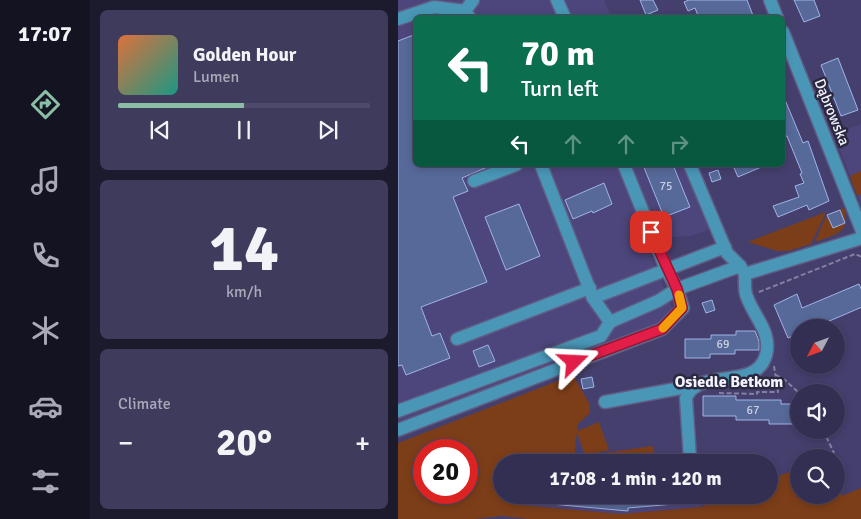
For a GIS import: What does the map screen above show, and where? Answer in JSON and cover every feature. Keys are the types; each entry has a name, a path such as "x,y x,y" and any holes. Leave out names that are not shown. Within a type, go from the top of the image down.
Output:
{"street":[{"path":"398,19 434,8 467,14 473,0"},
{"path":"557,0 563,15"},
{"path":"770,0 776,15"},
{"name":"Dąbrowska","path":"785,37 862,231"},
{"path":"474,181 511,167"},
{"path":"542,167 592,293 610,322"},
{"path":"398,430 662,329 682,308 677,289 666,269 625,167"},
{"path":"690,454 686,398 689,391 701,384 751,373 762,364 767,349 766,335 746,297 742,270 724,247 691,167"},
{"path":"398,411 601,336 610,322 658,301 677,289 862,238"},
{"path":"457,339 666,269 724,247"},
{"path":"605,402 681,388 689,391"}],"path":[{"path":"746,297 854,254 862,257"},
{"path":"718,392 757,394 757,392 778,392 774,366 764,359"},
{"path":"776,375 790,385"}],"shaded area":[{"path":"398,0 604,0 610,15 413,15 413,167 694,167 718,226 691,236 670,237 670,240 648,248 673,310 659,325 398,426"},
{"path":"861,124 861,204 834,135"},
{"path":"861,171 861,194 857,196 850,176"},
{"path":"844,208 846,223 840,232 815,242 825,218 828,217 833,228 845,223 840,209"},
{"path":"826,212 811,244 788,251 777,251 748,242"},
{"path":"573,375 589,403 590,413 578,424 577,431 599,422 609,450 584,454 577,432 575,454 493,454 493,504 521,504 621,514 701,507 708,504 778,504 778,476 790,472 790,504 845,504 845,495 861,488 861,519 530,519 502,516 475,519 398,519 398,443"},
{"path":"653,446 654,454 603,454"},
{"path":"701,504 701,507 621,514 521,505"}],"building":[{"path":"640,0 653,0 658,10 646,15"},
{"path":"689,0 747,0 753,15 698,15 695,8 688,11 684,2"},
{"path":"794,0 814,0 820,16 804,22"},
{"path":"413,35 413,167 487,167 462,178 468,191 453,197 487,282 421,307 432,336 440,333 450,358 406,375 402,365 398,366 398,41"},
{"path":"838,58 858,110 841,116 821,65"},
{"path":"785,100 803,143 808,141 829,201 809,210 807,205 778,217 773,206 799,197 795,186 804,183 800,174 802,173 787,136 785,136"},
{"path":"644,167 674,167 690,207 664,217"},
{"path":"737,167 761,167 738,177 734,168"},
{"path":"718,170 721,179 712,182 709,173"},
{"path":"604,183 612,204 593,213 592,211 573,219 565,200"},
{"path":"519,204 540,256 506,270 485,217"},
{"path":"840,210 845,223 833,228 827,215"},
{"path":"859,284 862,291 862,307 834,319 790,319 790,337 788,338 774,305 797,294 802,308"},
{"path":"712,300 715,310 706,313 702,303"},
{"path":"736,331 755,331 759,341 759,350 735,350 735,354 710,354 710,358 685,358 685,339 711,339 711,335 736,335"},
{"path":"488,345 495,361 479,367 473,351"},
{"path":"592,377 594,387 583,389 581,379"},
{"path":"703,396 736,396 736,400 781,400 781,404 790,404 790,424 769,424 769,420 736,420 736,416 703,416"},
{"path":"551,504 675,504 628,508 628,511"}],"slow traffic":[{"path":"663,328 682,308 679,295"}],"district":[{"name":"Osiedle Betkom","path":"729,382"}],"route":[{"path":"574,362 662,329 682,308 677,289 666,269 651,232"}]}
